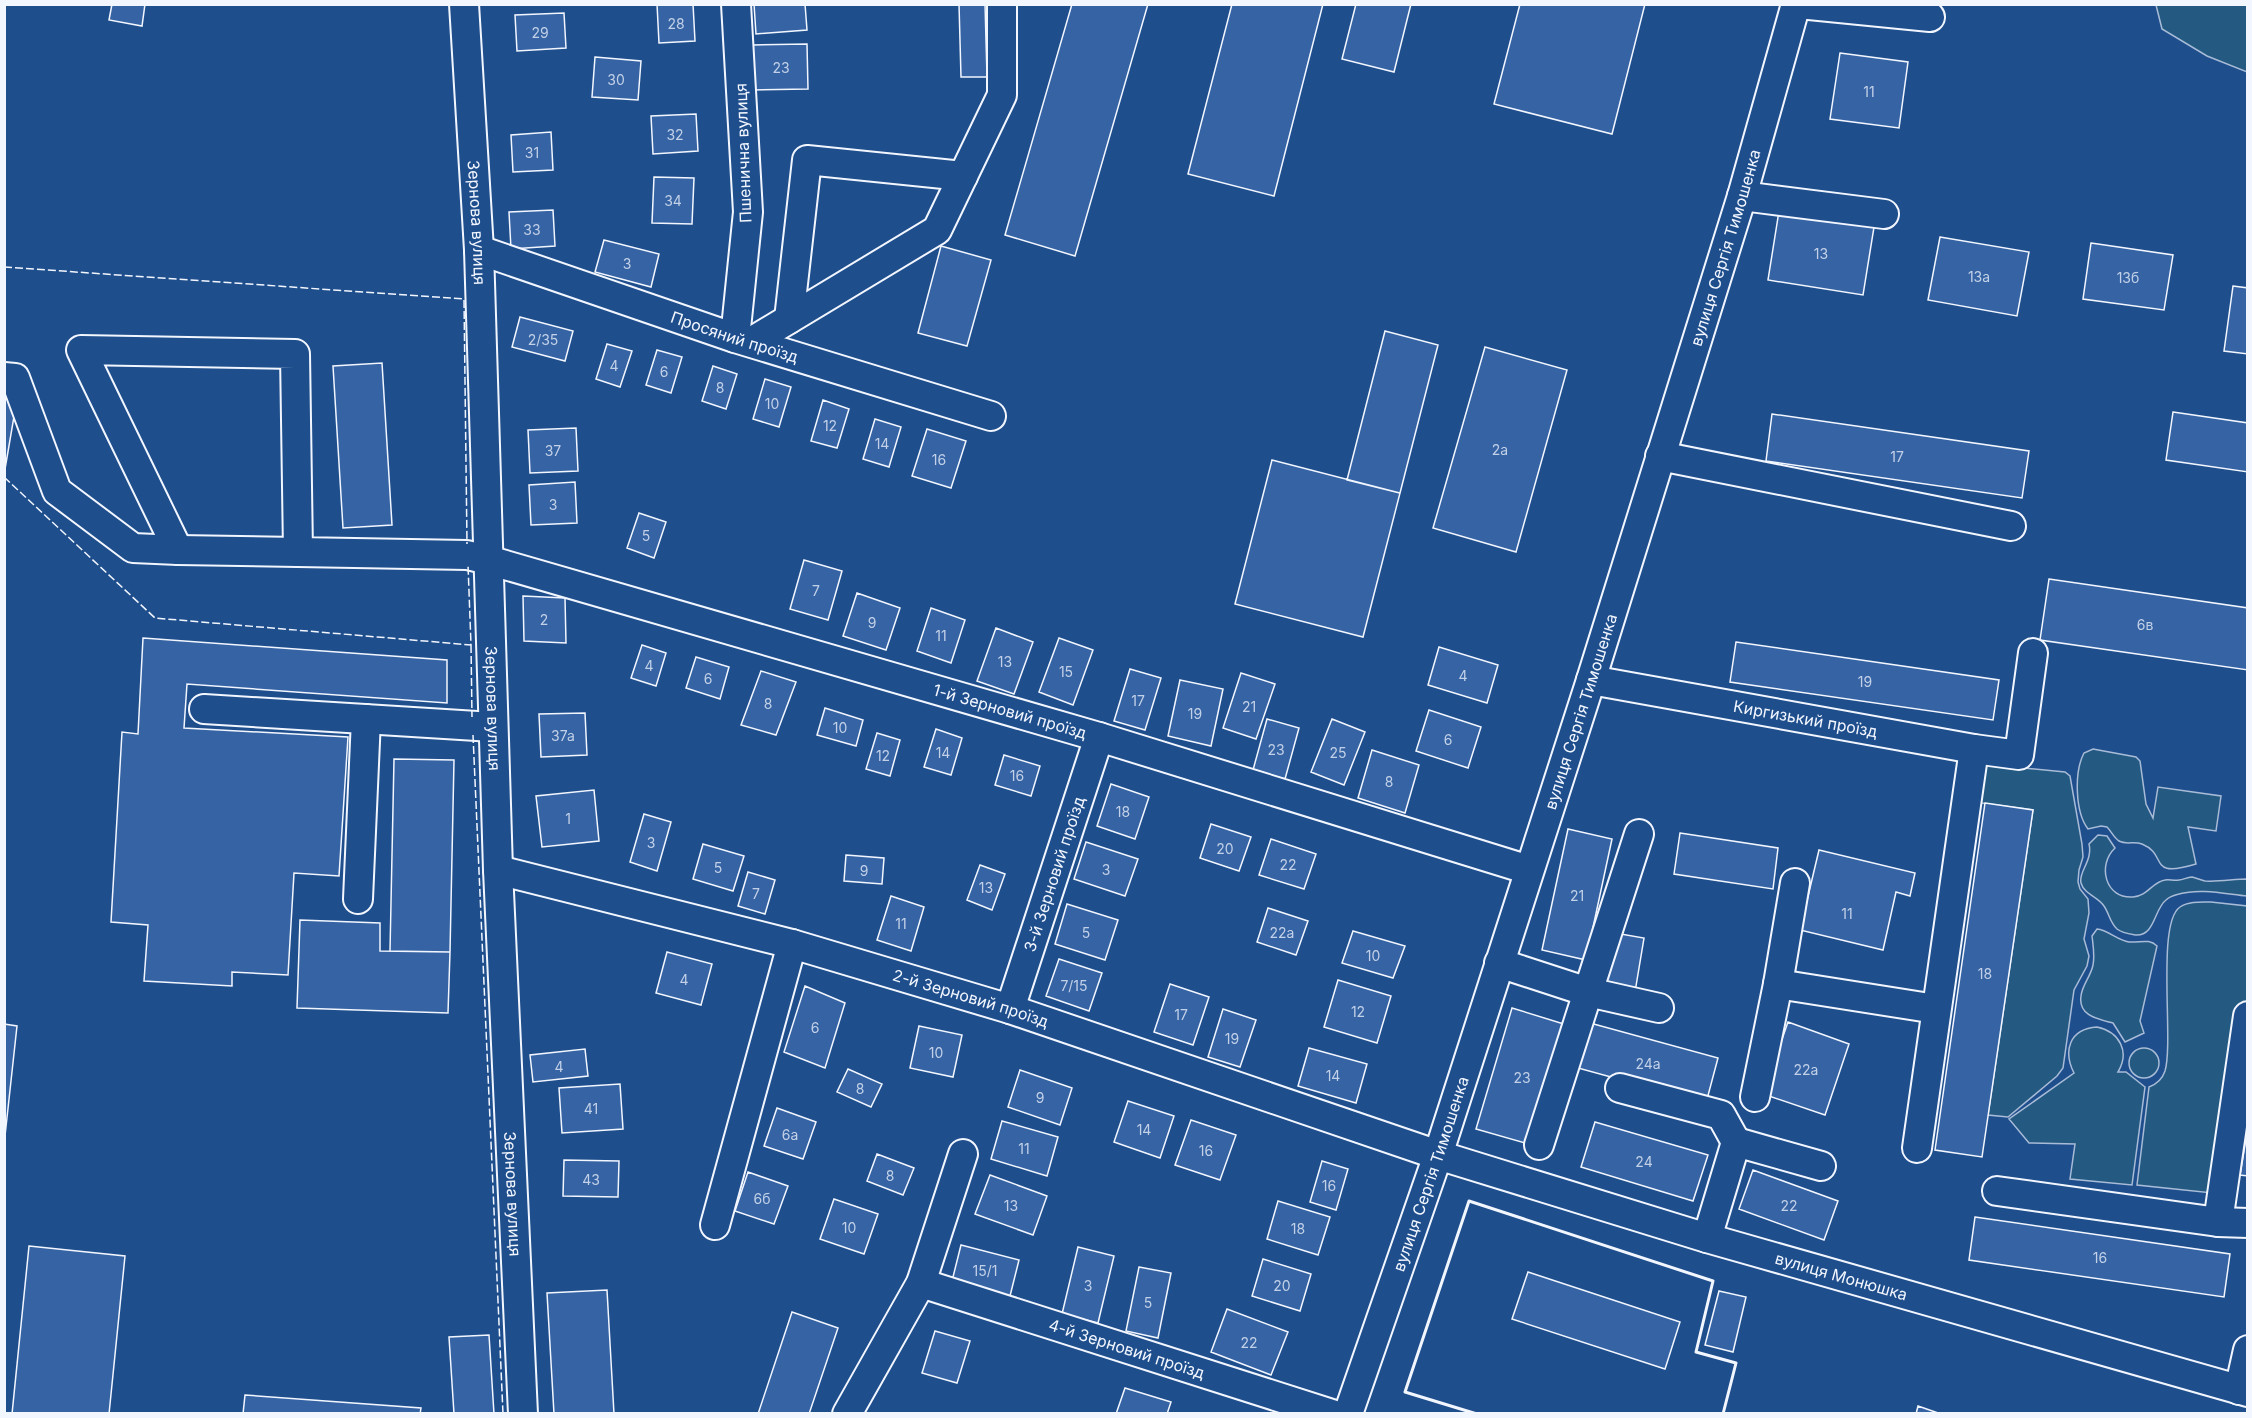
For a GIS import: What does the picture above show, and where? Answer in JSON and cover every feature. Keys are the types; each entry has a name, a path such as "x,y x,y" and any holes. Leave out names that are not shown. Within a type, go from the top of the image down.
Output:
{"street":[{"name":"Зернова вулиця","path":"464,4 479,250 498,870 523,1413"},
{"name":"Пшенична вулиця","path":"736,4 748,212 743,340"},
{"path":"743,340 789,319 937,230 1002,95 1002,4"},
{"path":"1798,4 1930,17"},
{"name":"вулиця Сергія Тимошенка","path":"1348,1413 1438,1155 1591,680 1742,196 1798,4"},
{"path":"789,319 807,160 963,176"},
{"path":"1742,196 1884,214"},
{"name":"Просяний проїзд","path":"479,250 743,340 991,416"},
{"path":"178,550 81,350 296,354 298,552"},
{"name":"1-й Зерновий проїзд","path":"4,376 15,378 57,492 133,548 467,555 1099,737 1529,870"},
{"path":"1660,456 2011,526"},
{"name":"Киргизький проїзд","path":"1591,680 1974,749 2019,755 2033,653"},
{"path":"204,709 493,727"},
{"path":"358,899 366,719"},
{"name":"3-й Зерновий проїзд","path":"1010,1009 1099,737"},
{"path":"1917,1148 1974,749"},
{"path":"1539,1145 1639,834"},
{"name":"2-й Зерновий проїзд","path":"498,870 792,944 1010,1009 1438,1155"},
{"path":"1755,1097 1778,984 1795,883"},
{"path":"715,1226 792,944"},
{"path":"1500,963 1588,992 1659,1008"},
{"path":"1778,984 1936,1009"},
{"path":"2218,1222 2247,1016"},
{"path":"1620,1088 1721,1114 1736,1142 1707,1238"},
{"path":"1736,1142 1821,1166"},
{"path":"847,1413 921,1282 963,1154"},
{"name":"вулиця Монюшка","path":"1438,1155 1707,1238 2243,1391"},
{"path":"1997,1191 2218,1222 2247,1223"},
{"name":"4-й Зерновий проїзд","path":"921,1282 1332,1413"},
{"path":"2243,1391 2247,1350"}],"shaded area":[{"path":"2156,5 2247,5 2247,72 2207,56 2162,29"},
{"path":"2093,749 2136,757 2140,761 2146,804 2153,818 2158,787 2221,796 2216,831 2188,827 2196,864 2170,869 2160,864 2155,854 2142,844 2119,841 2107,827 2088,829 2080,813 2077,781 2084,753"},
{"path":"1981,764 2065,772 2070,776 2083,857 2078,882 2080,889 2088,899 2089,913 2084,939 2089,956 2087,966 2074,990 2063,1068 2057,1076 2008,1117 1988,1115 2033,810 1974,802"},
{"path":"2098,835 2107,836 2115,848 2109,855 2105,872 2110,887 2123,896 2138,896 2161,881 2192,877 2205,881 2247,879 2247,896 2204,891 2177,894 2162,904 2147,932 2135,935 2121,931 2113,924 2104,906 2085,890 2081,883 2089,856 2089,844"},
{"path":"2211,902 2247,906 2247,1016 2222,1194 2137,1185 2149,1087 2157,1083 2165,1071 2168,1035 2167,958 2173,917 2184,905"},
{"path":"2097,929 2125,941 2148,941 2157,946 2140,1021 2144,1033 2125,1042 2113,1023 2090,1016 2081,1003 2082,992 2093,965 2092,936"},
{"path":"2097,1027 2112,1033 2121,1044 2123,1057 2118,1072 2126,1072 2145,1087 2132,1185 2070,1179 2075,1144 2029,1143 2009,1119 2074,1073 2069,1057 2071,1043 2080,1032"},
{"path":"2144,1048 2155,1052 2159,1063 2155,1074 2144,1078 2133,1074 2129,1063 2133,1052"}],"building":[{"path":"112,4 145,4 142,26 109,20"},
{"path":"657,4 693,4 695,41 659,43"},
{"path":"754,4 805,4 807,30 756,34"},
{"path":"959,4 985,4 987,77 961,77"},
{"path":"1072,4 1148,4 1075,256 1005,235"},
{"path":"1232,4 1323,4 1274,196 1188,174"},
{"path":"1356,4 1411,4 1394,72 1342,59"},
{"path":"1520,4 1645,4 1612,134 1494,104"},
{"path":"564,13 566,48 517,51 515,15"},
{"path":"807,44 808,89 754,90 753,45"},
{"path":"1840,53 1908,62 1899,128 1830,119"},
{"path":"595,57 641,61 638,100 592,97"},
{"path":"696,114 698,151 653,154 651,116"},
{"path":"551,132 553,170 513,172 511,135"},
{"path":"654,177 694,178 692,224 652,223"},
{"path":"553,210 555,246 511,249 509,212"},
{"path":"1779,211 1874,227 1863,295 1768,280"},
{"path":"1940,237 2029,252 2017,316 1928,300"},
{"path":"604,240 659,254 651,287 595,272"},
{"path":"2091,243 2173,255 2164,310 2083,299"},
{"path":"941,246 991,260 967,346 918,333"},
{"path":"2233,286 2248,288 2248,354 2224,351"},
{"path":"520,317 573,331 565,361 512,347"},
{"path":"1385,331 1438,345 1400,493 1347,480"},
{"path":"607,344 632,351 620,387 596,379"},
{"path":"1485,347 1567,370 1516,552 1433,528"},
{"path":"657,350 682,357 671,393 646,385"},
{"path":"382,363 392,525 343,528 333,366"},
{"path":"713,366 737,374 726,409 702,401"},
{"path":"765,379 791,387 779,427 753,419"},
{"path":"4,397 17,399 4,475"},
{"path":"823,400 849,409 837,448 811,441"},
{"path":"2173,412 2248,423 2248,472 2166,460"},
{"path":"1772,414 2029,451 2022,498 1766,461"},
{"path":"875,419 901,427 889,467 863,459"},
{"path":"576,428 578,471 530,473 528,430"},
{"path":"927,429 966,441 951,488 912,476"},
{"path":"1272,460 1400,493 1363,637 1235,604"},
{"path":"575,482 577,523 531,525 529,485"},
{"path":"639,513 666,522 654,558 627,548"},
{"path":"804,560 842,571 828,620 790,609"},
{"path":"2049,579 2248,608 2248,670 2040,640"},
{"path":"857,593 900,608 886,650 843,636"},
{"path":"523,596 565,598 566,643 524,641"},
{"path":"931,608 965,620 951,663 917,651"},
{"path":"996,628 1033,642 1014,694 977,681"},
{"path":"143,638 447,660 447,703 187,684 184,728 348,737 339,876 294,873 288,975 232,972 232,986 144,981 148,925 111,922 122,732 138,734"},
{"path":"1059,638 1093,650 1073,705 1039,692"},
{"path":"1736,642 1999,680 1993,720 1730,682"},
{"path":"642,645 666,653 656,686 631,678"},
{"path":"1439,647 1498,665 1487,703 1428,685"},
{"path":"696,657 729,667 720,699 686,688"},
{"path":"1130,669 1161,678 1145,730 1114,721"},
{"path":"761,671 796,682 776,735 741,725"},
{"path":"1241,673 1275,684 1256,739 1223,728"},
{"path":"1180,680 1223,689 1211,746 1168,736"},
{"path":"825,708 863,720 856,746 817,735"},
{"path":"1429,710 1481,727 1468,768 1416,751"},
{"path":"585,713 587,755 541,757 539,714"},
{"path":"1267,719 1299,728 1285,779 1253,770"},
{"path":"1332,719 1365,732 1344,785 1311,772"},
{"path":"936,729 962,738 951,775 924,767"},
{"path":"877,733 900,740 890,776 866,769"},
{"path":"1372,750 1419,765 1405,813 1358,798"},
{"path":"1004,755 1040,766 1031,796 995,785"},
{"path":"394,759 454,760 450,952 390,951"},
{"path":"1111,784 1149,797 1135,839 1097,826"},
{"path":"594,790 599,841 542,847 536,796"},
{"path":"1985,803 2033,810 1982,1157 1935,1150"},
{"path":"644,814 671,822 657,871 630,862"},
{"path":"1211,824 1251,837 1239,871 1200,858"},
{"path":"1568,829 1612,839 1586,960 1542,950"},
{"path":"1680,833 1778,848 1773,889 1674,874"},
{"path":"1271,839 1316,854 1304,889 1259,875"},
{"path":"1086,842 1138,859 1125,896 1074,879"},
{"path":"703,844 744,856 733,891 693,879"},
{"path":"1819,850 1915,873 1910,896 1896,892 1883,950 1800,930"},
{"path":"846,855 884,858 882,884 844,881"},
{"path":"980,865 1005,874 992,910 967,900"},
{"path":"748,872 775,880 765,914 738,906"},
{"path":"891,896 924,907 911,951 877,940"},
{"path":"1067,904 1118,920 1105,960 1055,944"},
{"path":"1268,908 1308,921 1296,955 1257,942"},
{"path":"300,920 380,923 380,951 450,952 448,1013 297,1008"},
{"path":"1353,931 1405,946 1393,978 1342,963"},
{"path":"1615,933 1644,938 1635,992 1606,987"},
{"path":"667,952 712,964 701,1005 656,993"},
{"path":"1059,959 1102,973 1089,1011 1046,996"},
{"path":"1338,980 1391,996 1377,1043 1324,1027"},
{"path":"1170,984 1209,997 1193,1045 1154,1032"},
{"path":"805,986 845,1003 825,1068 784,1052"},
{"path":"1512,1008 1567,1025 1532,1145 1476,1129"},
{"path":"1223,1009 1256,1020 1240,1067 1208,1057"},
{"path":"1788,1022 1849,1044 1825,1115 1763,1094"},
{"path":"1590,1023 1718,1058 1706,1103 1578,1068"},
{"path":"4,1024 17,1026 4,1145"},
{"path":"919,1026 962,1035 953,1077 910,1068"},
{"path":"1309,1048 1367,1064 1356,1103 1298,1086"},
{"path":"585,1049 588,1076 533,1082 530,1055"},
{"path":"848,1069 882,1084 871,1107 837,1092"},
{"path":"1020,1070 1072,1088 1060,1125 1008,1107"},
{"path":"620,1084 623,1129 562,1133 559,1088"},
{"path":"1128,1101 1174,1116 1160,1158 1114,1142"},
{"path":"777,1108 816,1122 803,1159 764,1146"},
{"path":"1191,1120 1236,1135 1220,1180 1175,1165"},
{"path":"1002,1121 1058,1137 1047,1176 991,1159"},
{"path":"1595,1122 1708,1155 1693,1201 1581,1167"},
{"path":"2248,1127 2248,1176 2240,1175"},
{"path":"877,1154 914,1168 903,1195 867,1181"},
{"path":"564,1160 619,1161 618,1197 563,1196"},
{"path":"1322,1161 1348,1169 1336,1210 1310,1202"},
{"path":"1753,1170 1838,1201 1824,1240 1739,1209"},
{"path":"748,1172 788,1186 774,1224 735,1211"},
{"path":"990,1175 1047,1196 1033,1235 975,1214"},
{"path":"834,1199 878,1214 864,1254 820,1239"},
{"path":"1278,1201 1330,1217 1318,1255 1267,1239"},
{"path":"1975,1217 2230,1254 2224,1297 1969,1260"},
{"path":"961,1245 1019,1260 1010,1296 952,1281"},
{"path":"29,1246 125,1256 109,1414 12,1414"},
{"path":"1078,1247 1114,1256 1098,1323 1062,1314"},
{"path":"1263,1259 1311,1274 1300,1311 1252,1296"},
{"path":"1139,1267 1171,1273 1158,1338 1126,1331"},
{"path":"1528,1272 1680,1322 1665,1369 1512,1319"},
{"path":"607,1290 614,1414 554,1414 547,1293"},
{"path":"1719,1291 1746,1297 1733,1352 1705,1345"},
{"path":"1227,1309 1288,1332 1271,1375 1211,1352"},
{"path":"792,1312 838,1328 809,1414 758,1414"},
{"path":"935,1331 970,1341 957,1383 922,1373"},
{"path":"489,1335 494,1414 454,1414 449,1337"},
{"path":"1125,1388 1171,1402 1167,1414 1116,1414"},
{"path":"245,1395 421,1408 420,1414 243,1414"},
{"path":"1918,1406 1941,1414 1916,1414"}],"fence":[{"path":"4,267 464,299 467,544"},
{"path":"4,477 155,618 471,645 468,565"},
{"path":"471,645 472,717"},
{"path":"473,735 503,1414"}],"wall":[{"path":"1477,1414 1405,1392 1469,1201 1713,1281 1696,1352 1736,1363 1723,1414"}]}
